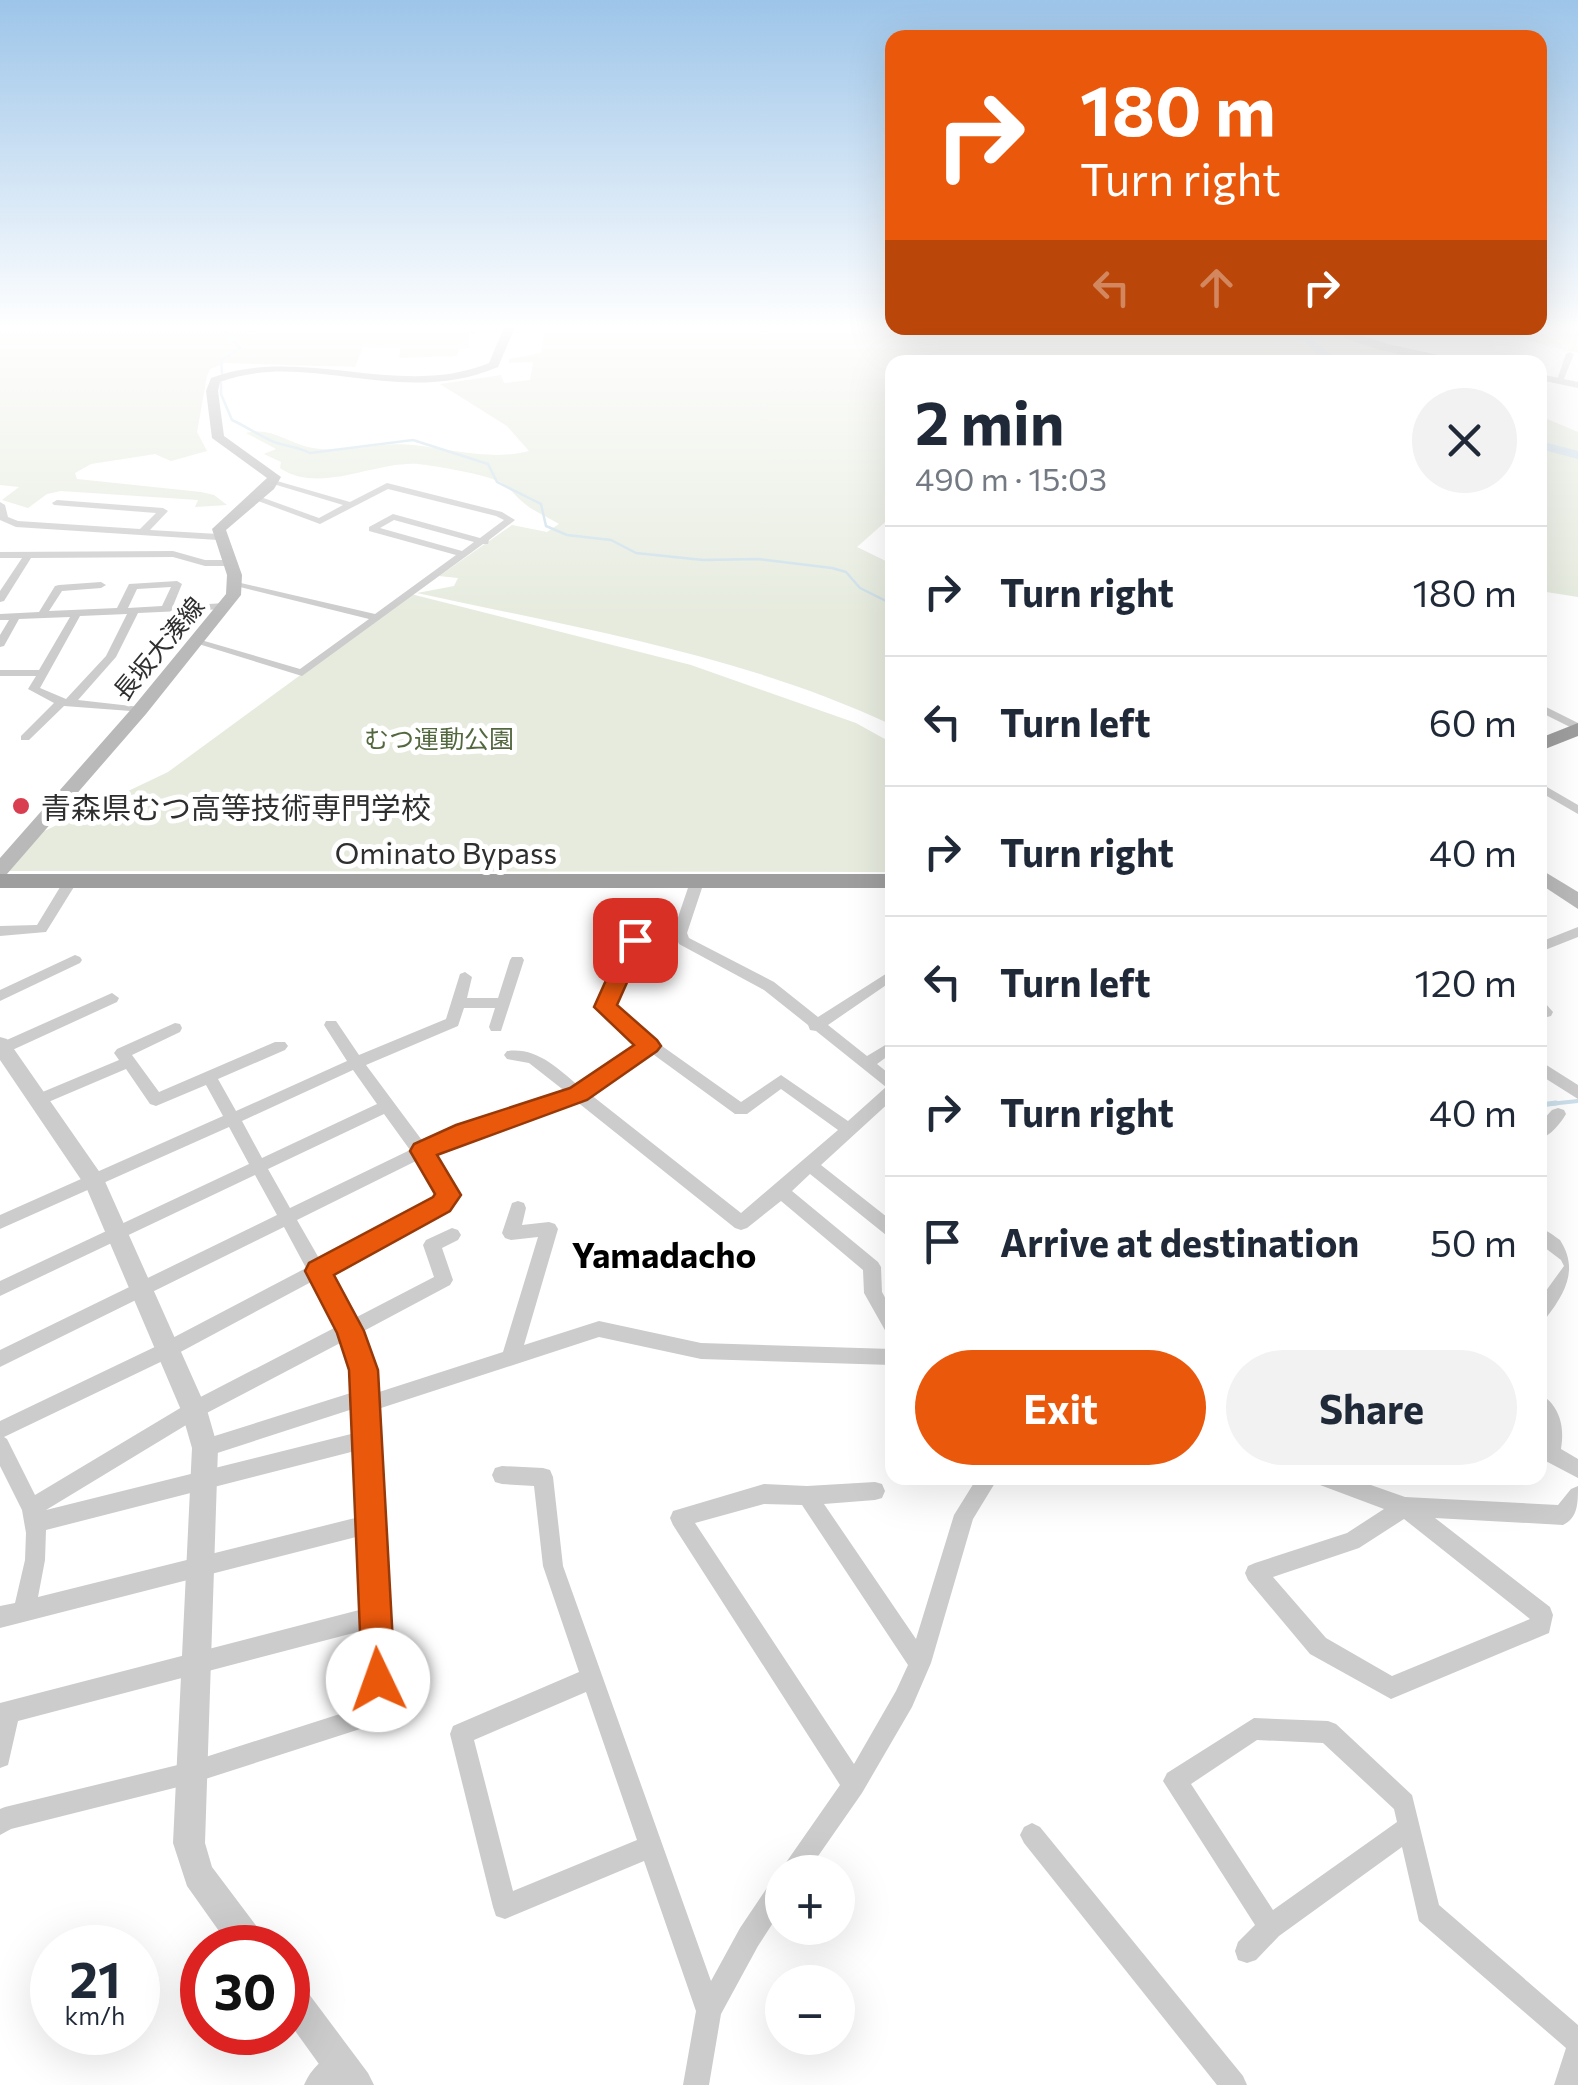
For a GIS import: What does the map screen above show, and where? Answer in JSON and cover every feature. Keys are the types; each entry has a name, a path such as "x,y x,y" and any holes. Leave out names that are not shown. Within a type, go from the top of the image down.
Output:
{"highway":[{"path":"1547,742 1578,729"},
{"name":"Ominato Bypass","path":"0,881 885,881"}],"main road":[{"path":"216,422 218,438 268,470 273,481 225,520 218,536"},
{"name":"長坂大湊線","path":"0,870 226,606 236,583 232,563 218,536"},
{"path":"1547,883 1578,902"}],"street":[{"path":"273,481 352,504"},
{"path":"197,642 302,674 485,542 508,523 509,517 387,486 320,521 254,498"},
{"path":"57,502 163,511 141,533"},
{"path":"0,505 8,523 218,536"},
{"path":"464,555 372,529 393,517 485,542"},
{"path":"0,599 30,554"},
{"path":"0,555 174,554 205,563 232,563"},
{"path":"236,583 377,618"},
{"path":"26,738 111,657 133,586 177,584 166,608"},
{"path":"42,615 58,588 101,585"},
{"path":"0,617 226,606"},
{"path":"77,613 34,689 65,702 140,710"},
{"path":"0,644 16,616"},
{"path":"0,674 42,673"},
{"path":"1547,711 1578,729"},
{"path":"1547,791 1575,805"},
{"path":"0,931 40,929 70,882"},
{"path":"697,882 680,933 684,941 768,986 885,1082"},
{"path":"1547,944 1578,932"},
{"path":"680,933 635,940 606,1007 649,1046 742,1110 780,1080 846,1128"},
{"path":"0,996 75,960"},
{"path":"496,1027 517,960"},
{"path":"0,1222 233,1121 353,1062 453,1022 464,977"},
{"path":"814,1026 885,980"},
{"path":"112,998 2,1046 95,1183 194,1410 205,1448 189,1843 198,1876 235,1925"},
{"path":"458,1003 502,1003"},
{"path":"0,1430 167,1350 442,1204 448,1195 422,1151 353,1062 331,1025"},
{"path":"174,1028 122,1053 156,1100 280,1046"},
{"path":"0,1359 422,1151 464,1132 578,1094 649,1046"},
{"path":"865,1064 885,1051"},
{"path":"512,1056 533,1058 741,1223 885,1094"},
{"path":"39,1100 129,1062"},
{"path":"1547,1072 1578,1093"},
{"path":"2,1815 190,1773 380,1712 364,1370 350,1331 209,1077"},
{"path":"0,1288 386,1106"},
{"path":"1547,1126 1558,1114"},
{"path":"810,1164 885,1216"},
{"path":"780,1191 872,1267 873,1293 885,1314"},
{"path":"512,1357 550,1229 511,1233 518,1208"},
{"path":"34,1515 194,1410 444,1280 432,1245 452,1235"},
{"path":"1547,1240 1567,1255 1574,1268 1547,1303"},
{"path":"205,1448 599,1330 701,1351 885,1357"},
{"path":"1547,1410 1556,1435 1547,1448"},
{"path":"34,1515 369,1439"},
{"path":"0,1445 34,1515 34,1562 24,1611"},
{"path":"1547,1452 1578,1469"},
{"path":"502,1475 543,1477 553,1566 709,2012"},
{"path":"806,1855 854,1786 904,1698 920,1663 964,1515 983,1485"},
{"path":"1346,1485 1404,1507 1563,1516 1578,1496"},
{"path":"854,1786 680,1518 764,1494 807,1496 874,1490"},
{"path":"807,1496 920,1663"},
{"path":"1404,1507 1542,1615 1541,1625 1392,1688 1318,1646 1255,1573 1352,1541 1404,1507"},
{"path":"0,1617 369,1524"},
{"path":"0,1757 4,1713 375,1617"},
{"path":"592,1678 461,1734 505,1907 652,1846"},
{"path":"1270,1927 1175,1781 1254,1728 1328,1732 1404,1803 1428,1912 1578,2046 1567,2085"},
{"path":"1247,1951 1270,1927 1410,1827"},
{"path":"1032,1835 1234,2085"},
{"path":"696,2085 709,2012 765,1913"},
{"path":"310,2032 337,2078"}],"green space":[{"path":"0,422 199,422 197,432 207,451 171,461 155,454 91,464 75,473 77,479 201,492 214,495 227,505 195,507 198,500 61,491 47,494 28,508 2,500 19,487 0,485"},
{"path":"501,422 885,422 885,522 857,547 885,561 885,722 778,680 719,662 417,593 454,586 458,578 439,576 512,525 547,532 559,524 529,507 502,483 448,469 401,464 330,478 296,475 264,454 276,449 246,433 264,432 326,449 401,444 486,455 529,451"},
{"path":"1547,422 1578,432 1578,597 1547,592"},
{"name":"むつ運動公園","path":"411,594 691,665 856,723 885,739 885,872 7,871 38,834 168,772"}],"waterway":[{"path":"237,422 277,443 310,453 413,440 488,464 497,482 541,504 546,526 567,535 611,540 636,553 703,560 758,559 832,568 846,572 860,588 885,600"},
{"path":"1547,447 1578,455"},
{"path":"1547,1104 1578,1101"},
{"path":"1547,1104 1556,1103"}],"place":[{"name":"青森県むつ高等技術専門学校","path":"21,806"}],"district":[{"name":"Yamadacho","path":"664,1253"}],"route":[{"path":"378,1680 364,1370 350,1331 318,1271 442,1204 448,1195 422,1151 464,1132 578,1094 649,1046 610,1015 606,1007 635,940"}]}
